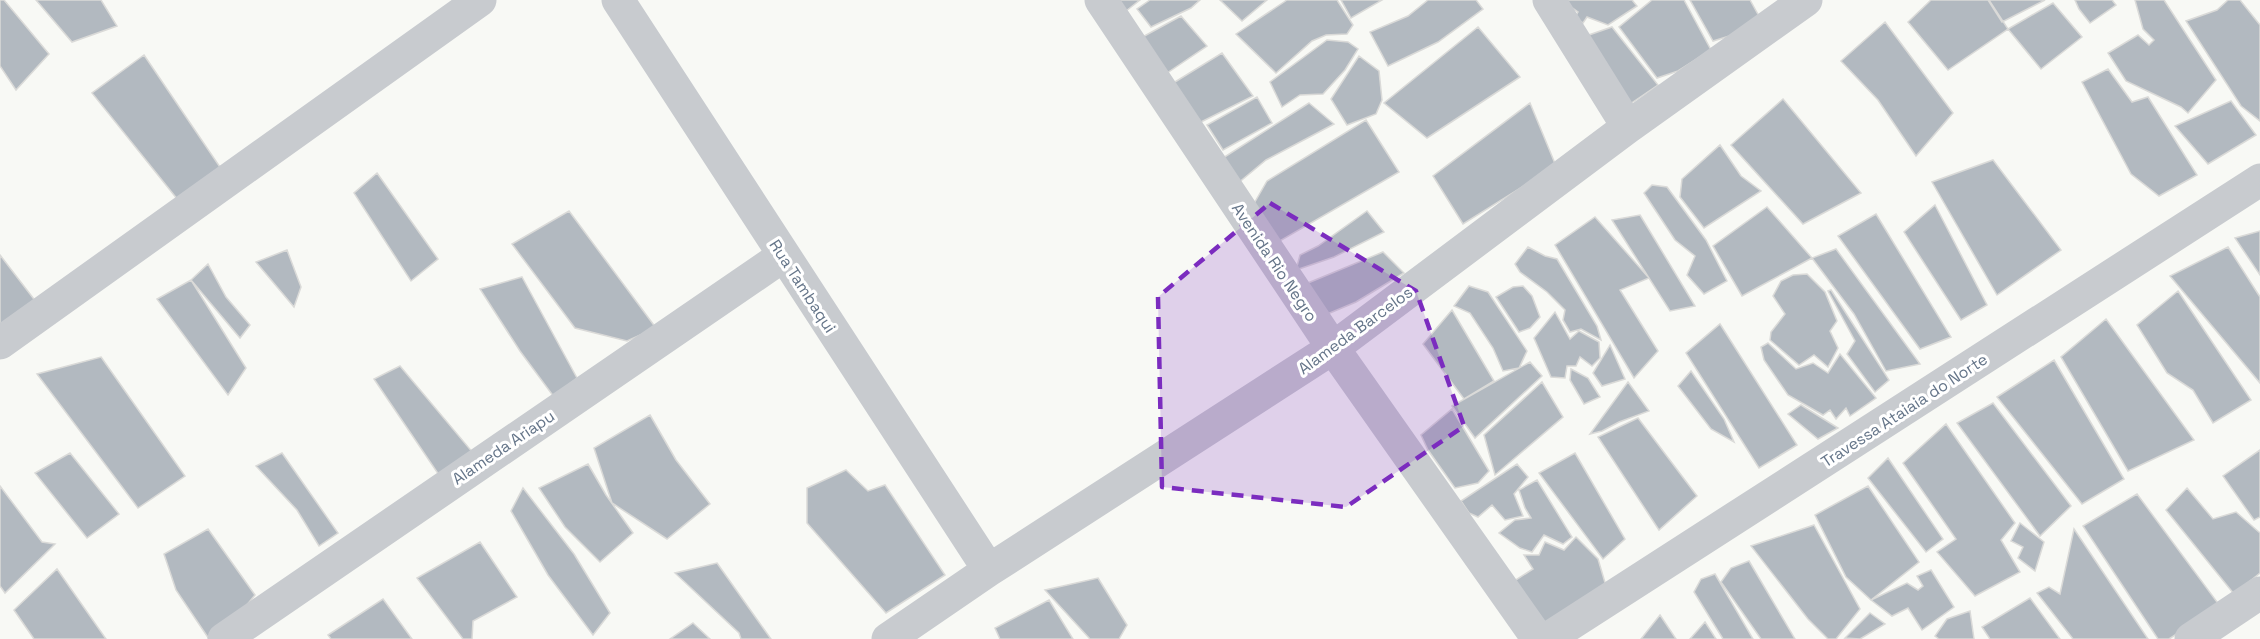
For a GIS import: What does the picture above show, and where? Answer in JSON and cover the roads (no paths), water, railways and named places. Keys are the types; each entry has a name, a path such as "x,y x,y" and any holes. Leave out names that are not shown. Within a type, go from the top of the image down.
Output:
{"street":[{"path":"0,343 480,0"},
{"name":"Rua Tambaqui","path":"618,0 989,570"},
{"name":"Avenida Rio Negro","path":"1101,0 1333,348 1538,639"},
{"path":"1549,0 1628,127"},
{"name":"Alameda Barcelos","path":"888,639 989,570 1333,348 1628,127 1806,0"},
{"name":"Travessa Ataiaia do Norte","path":"1547,639 2260,180"},
{"name":"Alameda Ariapu","path":"224,639 783,256"},
{"path":"2191,639 2260,593"}]}
